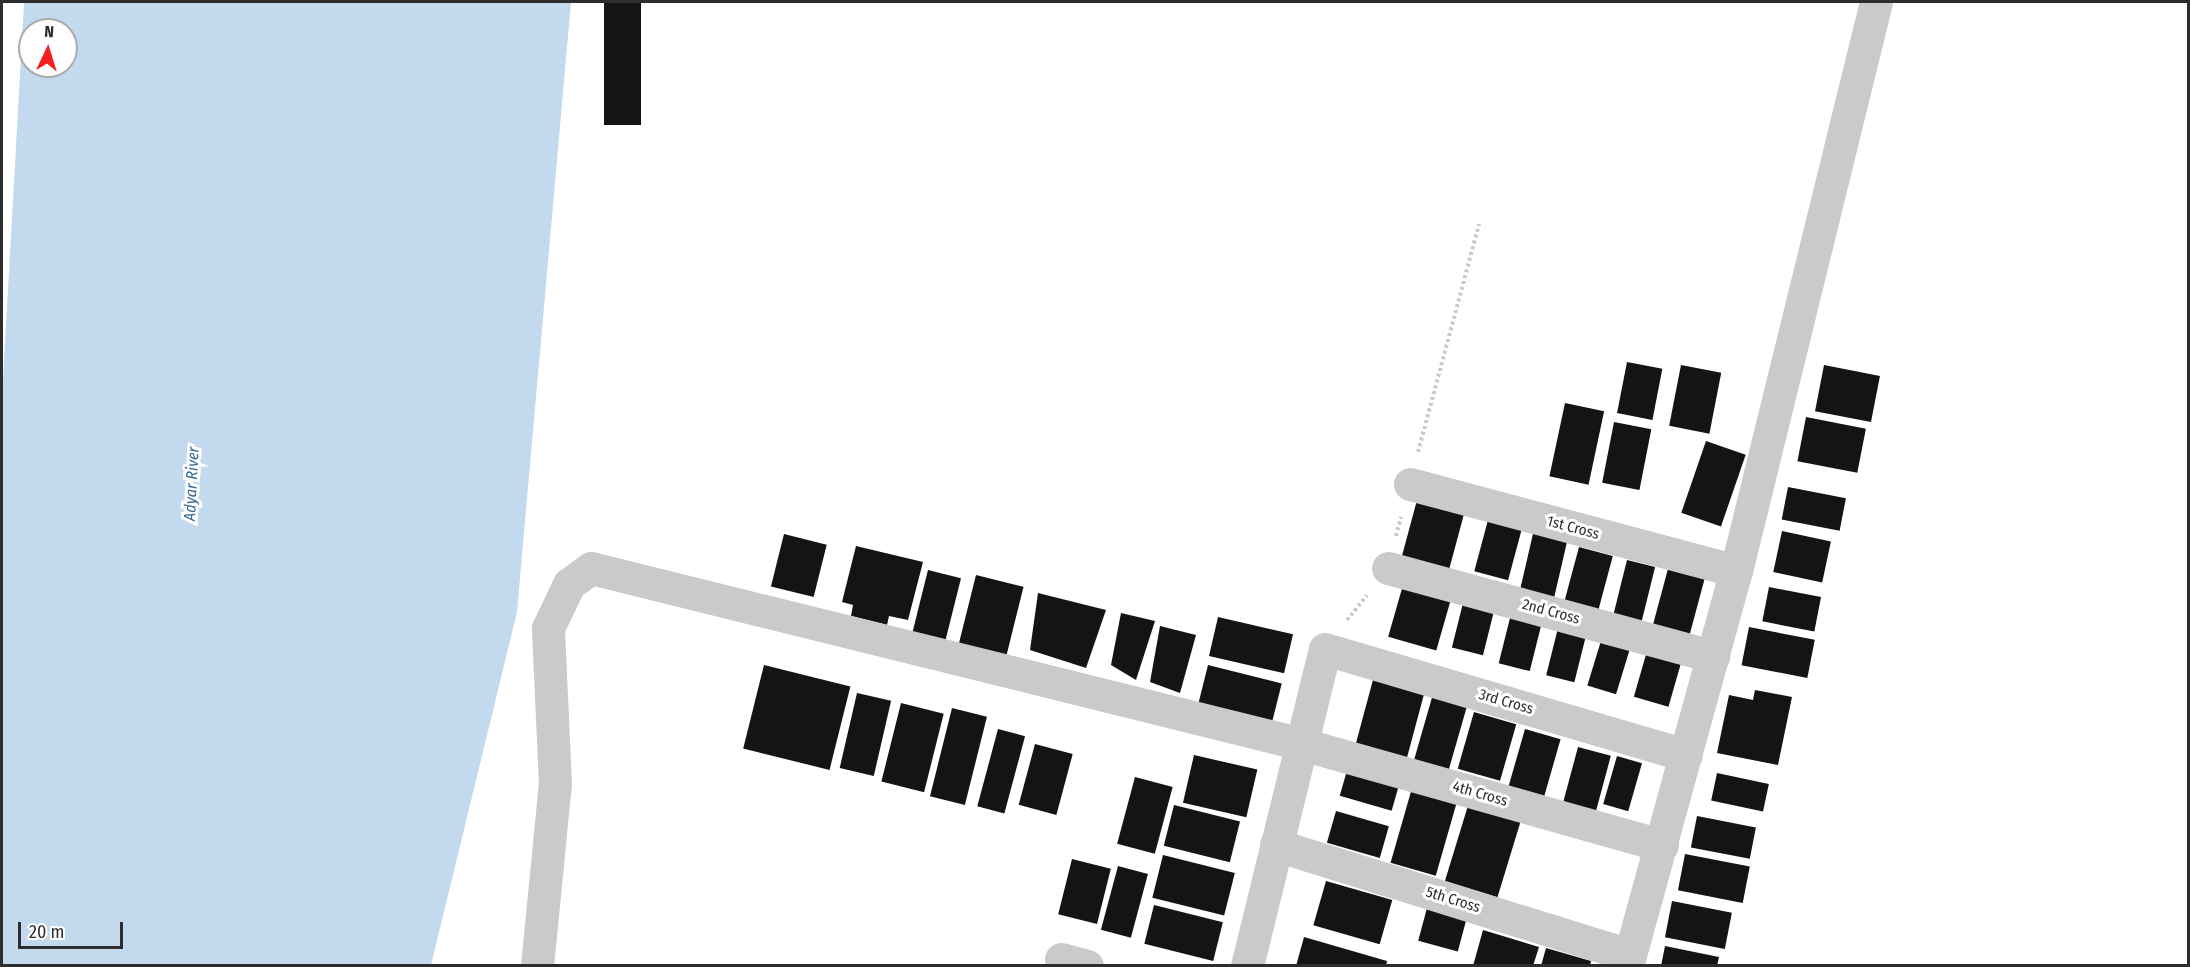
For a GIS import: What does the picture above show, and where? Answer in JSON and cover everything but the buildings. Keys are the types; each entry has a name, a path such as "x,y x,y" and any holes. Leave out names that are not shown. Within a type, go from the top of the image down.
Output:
{"street":[{"path":"1629,960 1736,571 1876,2"},
{"name":"1st Cross","path":"1410,484 1736,571"},
{"name":"4th Cross","path":"537,966 555,784 548,628 568,584 591,568 1298,743 1662,845"},
{"name":"2nd Cross","path":"1388,568 1713,657"},
{"path":"1247,966 1298,743 1325,649"},
{"name":"3rd Cross","path":"1325,649 1686,755"},
{"name":"5th Cross","path":"1276,845 1629,960"}],"path":[{"path":"1325,649 1388,568 1479,224"}],"water":[{"name":"Adyar River","path":"24,2 571,2 517,612 431,965 2,965 2,397 20,78 78,78 78,18 23,18"}]}
